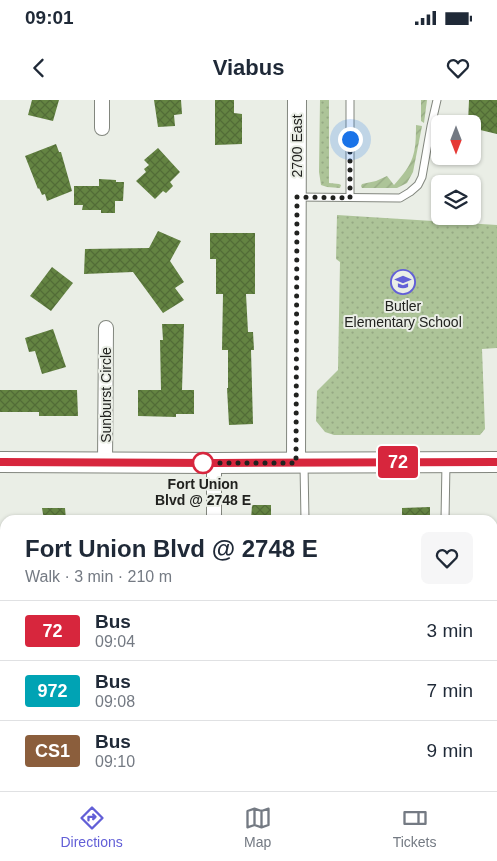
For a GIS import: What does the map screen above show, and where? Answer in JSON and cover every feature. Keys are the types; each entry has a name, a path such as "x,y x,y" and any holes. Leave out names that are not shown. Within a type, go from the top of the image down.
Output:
{"main road":[{"path":"0,462 497,462"}],"street":[{"path":"102,100 102,128"},
{"name":"2700 East","path":"297,100 300,463"},
{"name":"Sunburst Circle","path":"105,463 106,328"},
{"path":"214,463 214,515"}],"lane":[{"path":"350,100 350,198"},
{"path":"297,197 400,198 410,192 418,185 422,177 437,100"},
{"path":"445,515 446,462"},
{"path":"300,463 305,515"}],"green space":[{"path":"320,100 329,100 329,183 339,184 341,185 340,188 321,185 319,172"},
{"path":"421,100 427,100 424,123 421,121"},
{"path":"416,125 422,126 413,172 407,183 397,188 362,188 362,184 387,176 394,185 401,177 412,158"},
{"path":"337,215 431,221 431,225 497,225 497,348 482,349 485,429 480,435 334,435 325,432 316,421 317,391 338,370 340,262 336,259"}],"building":[{"path":"32,100 59,100 53,121 28,115"},
{"path":"154,100 181,100 182,114 174,115 175,126 158,127"},
{"path":"215,100 234,100 234,113 242,114 242,144 215,145"},
{"path":"469,100 497,100 497,134 481,130 481,115 468,115"},
{"path":"56,144 59,152 61,152 72,191 47,201 45,194 42,195 38,189 25,156"},
{"path":"158,148 180,172 170,182 173,186 166,193 163,191 155,199 136,181 146,172 144,169 149,165 144,160"},
{"path":"99,179 124,182 123,201 115,201 115,213 101,213 101,210 82,210 83,205 74,205 74,186 99,186"},
{"path":"158,231 181,241 170,261 184,282 175,288 184,300 163,313 133,272 84,274 85,249 149,248"},
{"path":"210,233 255,233 255,294 246,294 248,332 253,332 254,350 251,350 253,424 229,425 227,388 228,350 222,350 223,294 216,294 216,259 210,259"},
{"path":"52,267 73,283 51,311 30,296"},
{"path":"162,324 184,324 182,390 194,390 194,414 176,414 176,417 138,416 138,390 161,390 160,340 163,340"},
{"path":"53,329 66,367 42,374 35,351 29,352 25,338"},
{"path":"0,390 77,390 78,416 39,416 39,412 0,412"},
{"path":"252,505 271,505 271,515 251,515"},
{"path":"430,507 430,515 402,515 402,508"},
{"path":"42,508 65,508 66,515 43,515"}],"bus line":[{"name":"72","path":"0,462 497,462"}],"place":[{"name":"Butler Elementary School","path":"403,282"},
{"name":"Fort Union Blvd @ 2748 E","path":"203,463"}],"route":[{"path":"203,463 198,463 265,463 296,463 297,197 350,198 350,139"}]}
